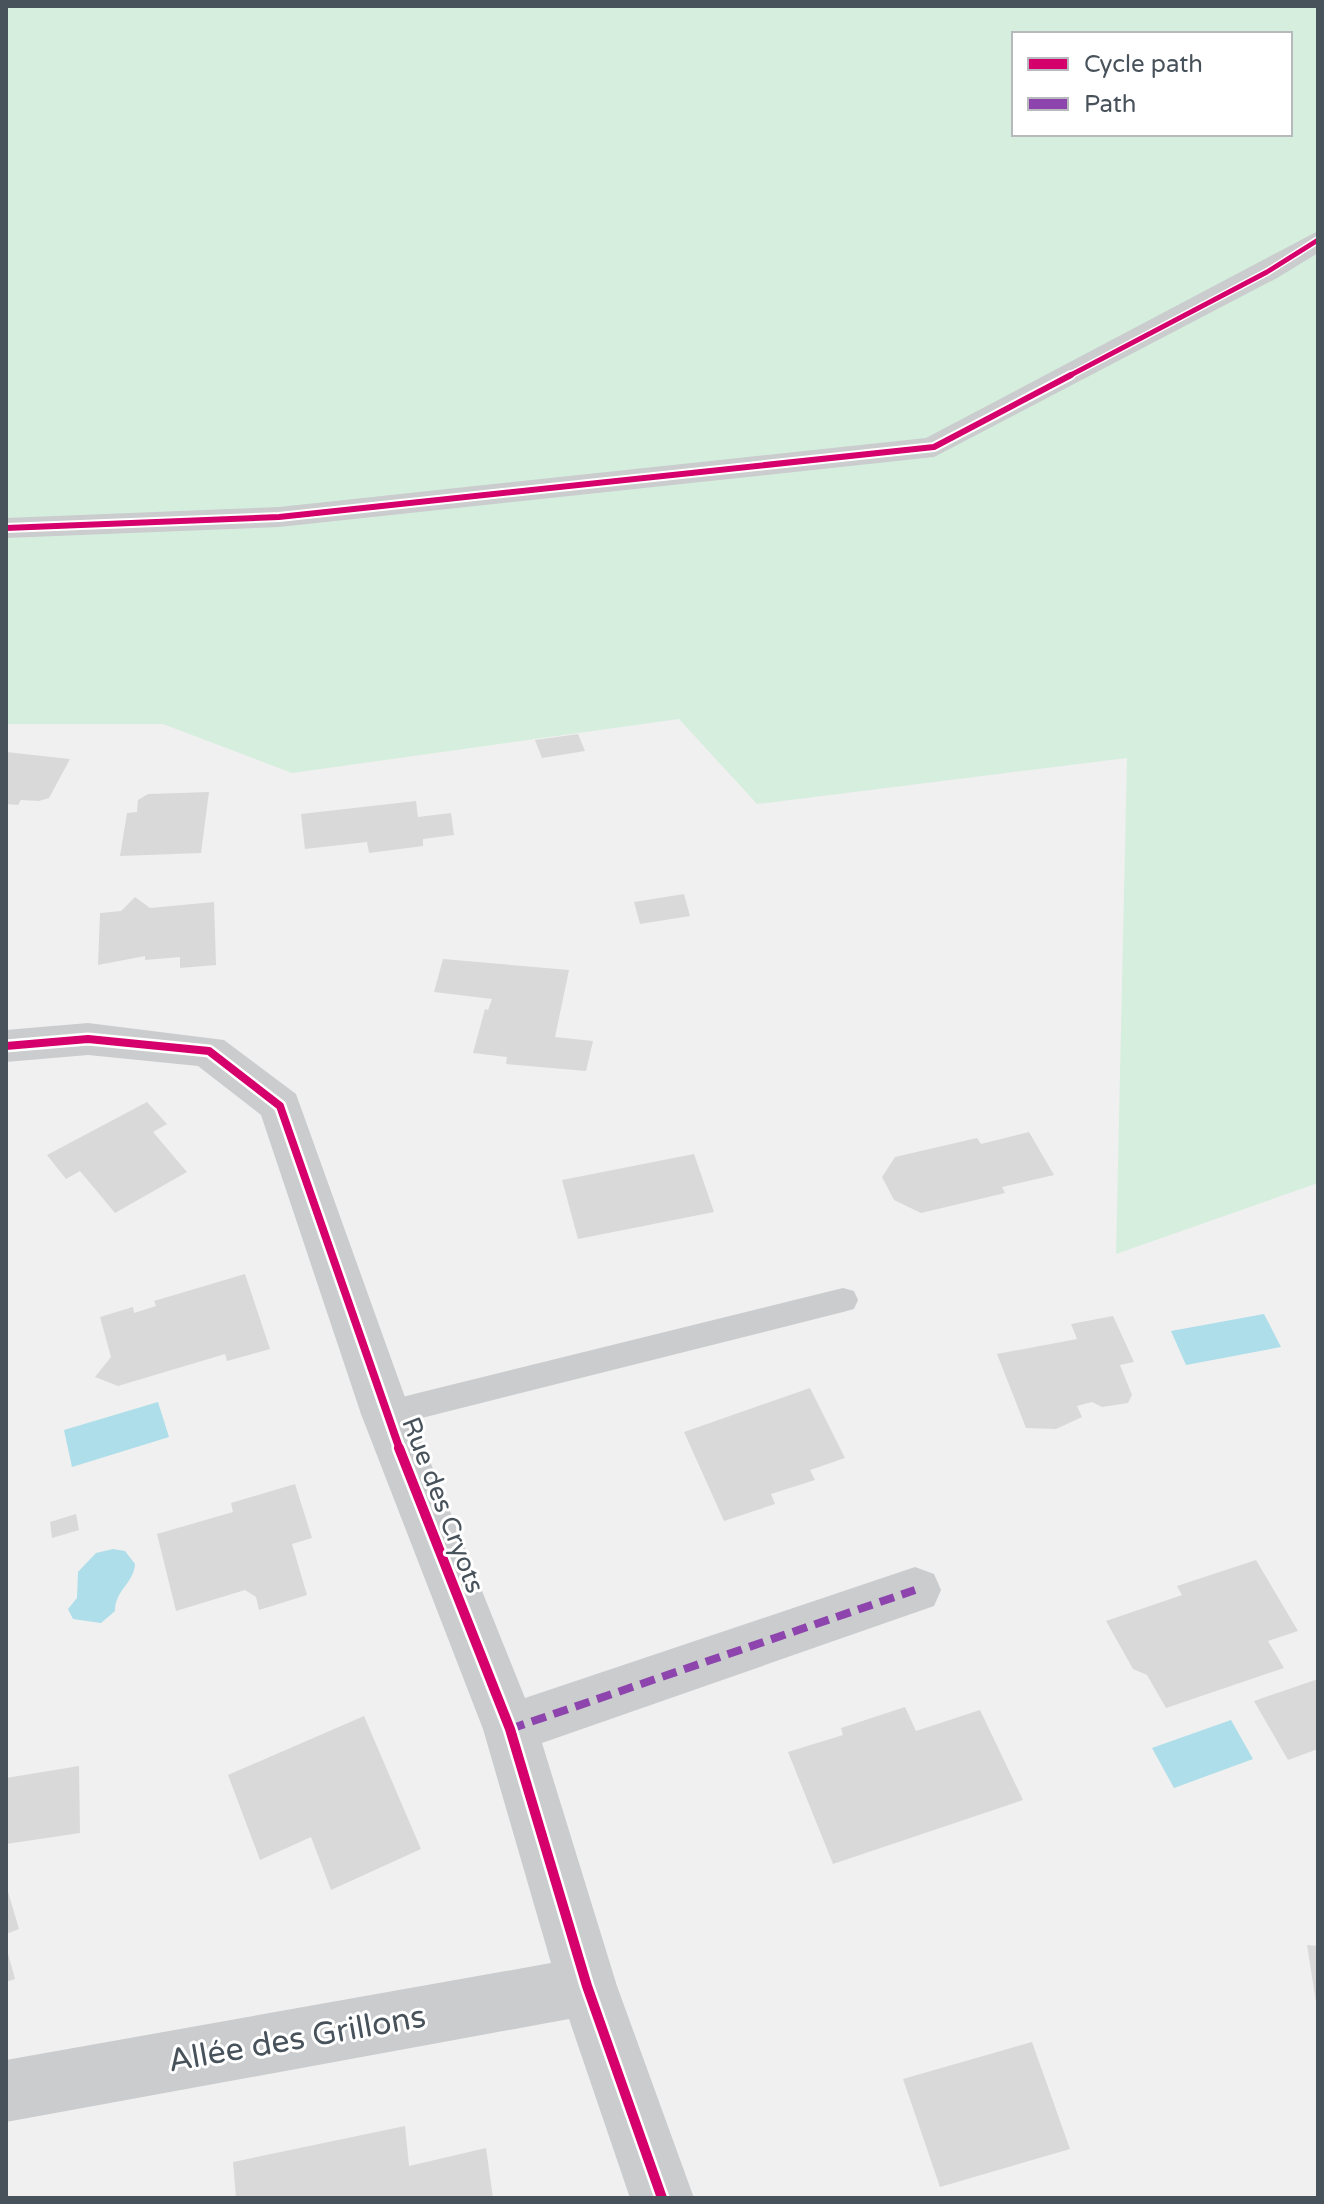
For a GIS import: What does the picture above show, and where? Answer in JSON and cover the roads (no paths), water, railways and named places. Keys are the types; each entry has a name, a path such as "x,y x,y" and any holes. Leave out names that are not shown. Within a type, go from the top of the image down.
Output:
{"street":[{"path":"6,528 279,517 934,447 1267,272 1318,240"},
{"name":"Rue des Cryots","path":"6,1046 88,1039 209,1051 280,1106 386,1414 510,1729 587,1986 662,2198"},
{"path":"510,1729 915,1590"},
{"name":"Allée des Grillons","path":"6,2091 587,1986"}],"lane":[{"path":"386,1414 843,1300"}],"water":[{"path":"1264,1314 1281,1347 1186,1365 1171,1331"},
{"path":"158,1402 169,1437 72,1467 64,1430"},
{"path":"113,1549 125,1551 135,1564 118,1597 115,1611 101,1623 73,1619 68,1609 77,1598 78,1572 96,1553"},
{"path":"1231,1720 1253,1759 1174,1788 1152,1748"}]}
